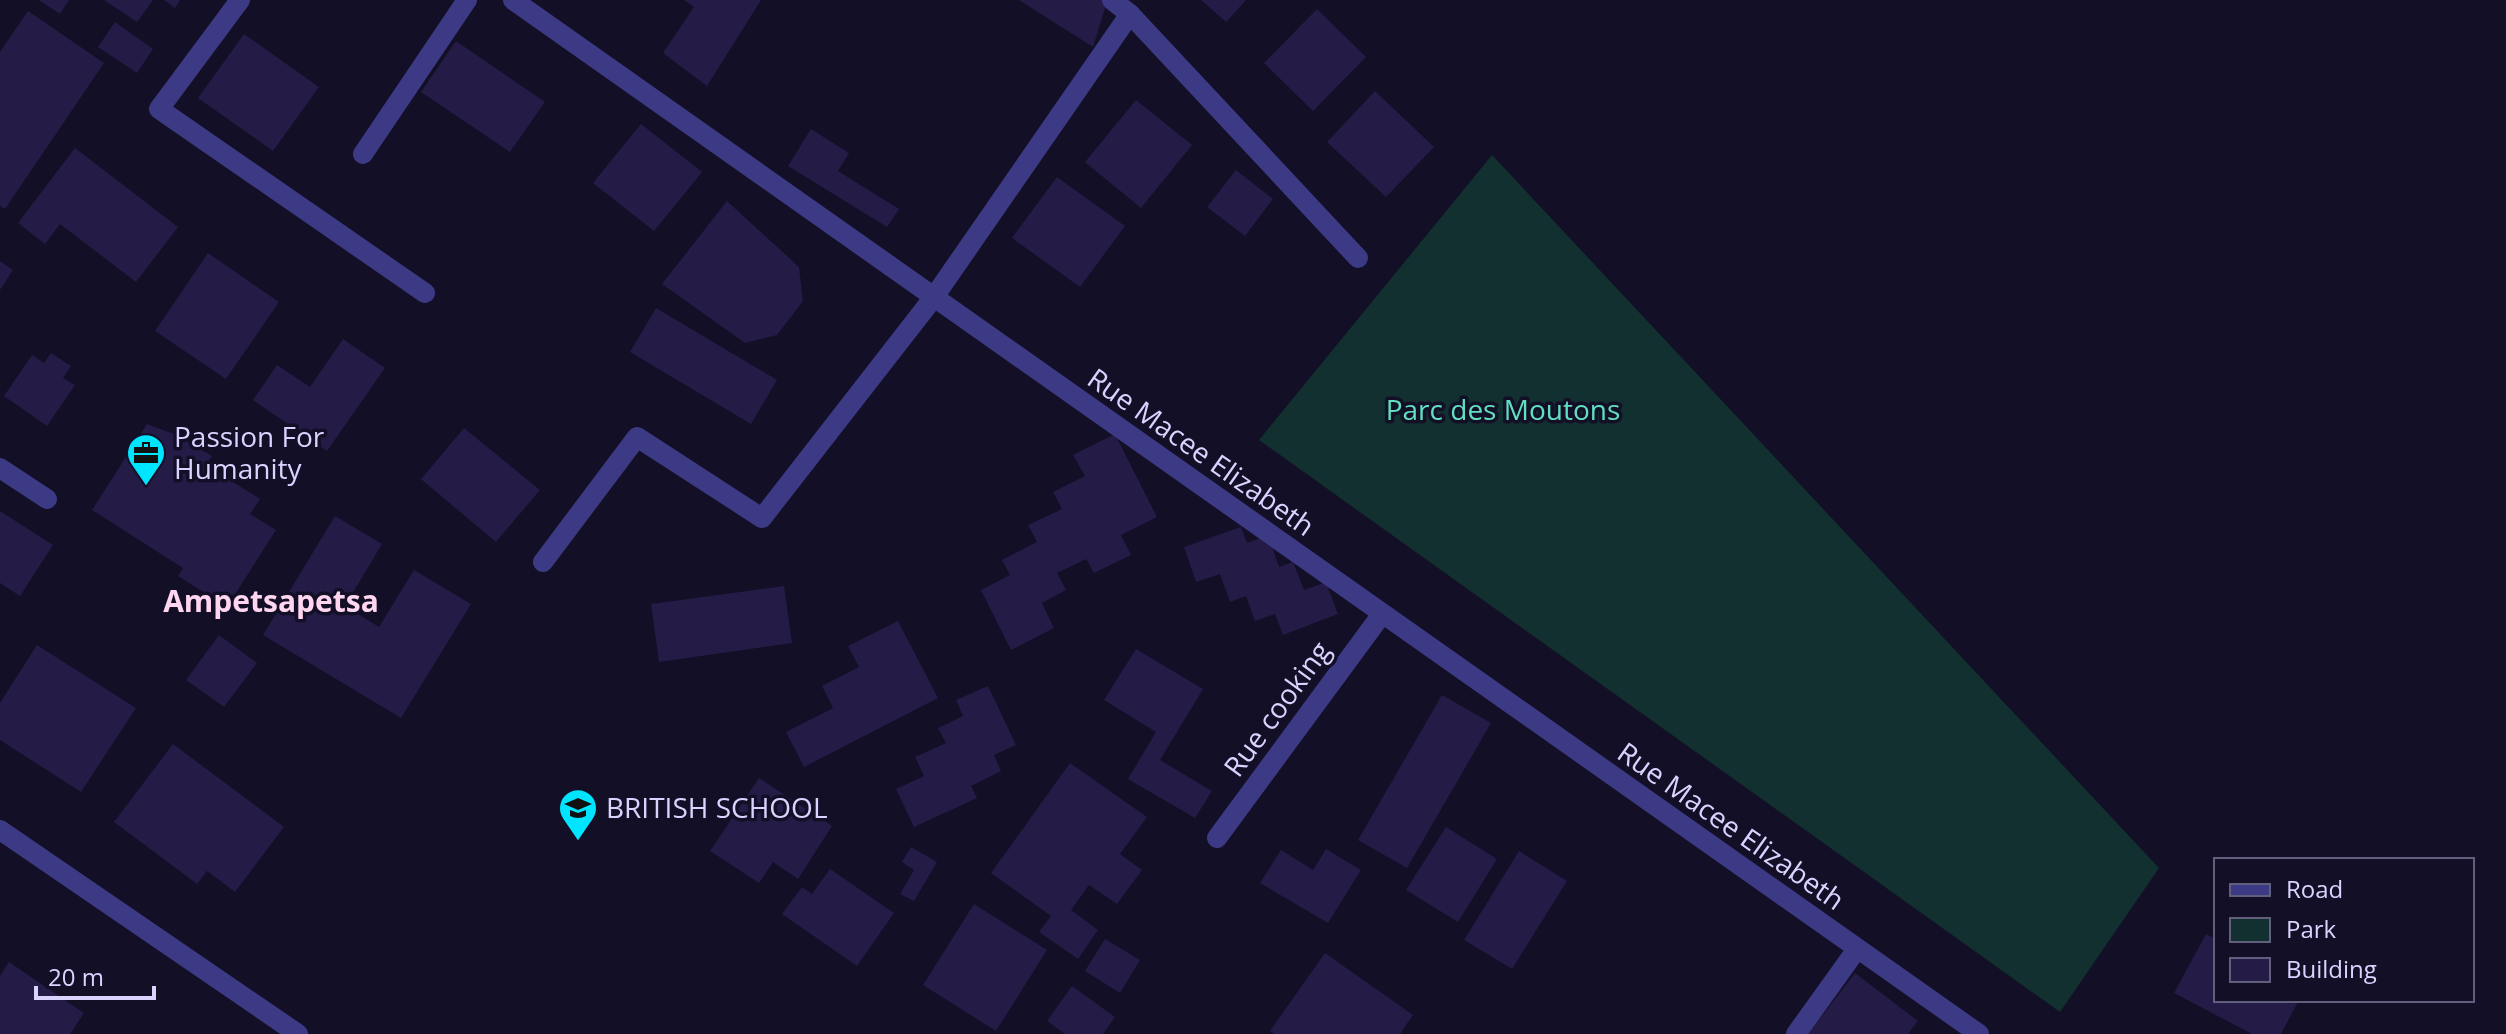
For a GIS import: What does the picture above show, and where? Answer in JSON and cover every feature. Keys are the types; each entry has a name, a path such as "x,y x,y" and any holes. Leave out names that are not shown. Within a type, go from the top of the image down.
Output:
{"street":[{"path":"240,0 159,109 425,293"},
{"path":"363,154 467,0"},
{"name":"Rue Macee Elizabeth","path":"513,0 1979,1034"},
{"path":"1112,0 1130,14 1358,258"},
{"path":"543,562 637,437 762,518 934,297 1130,14"},
{"path":"0,468 47,499"},
{"name":"Rue cooking","path":"1217,838 1382,614"},
{"path":"0,830 298,1034"},
{"path":"1796,1034 1857,949"}],"green space":[{"name":"Parc des Moutons","path":"1492,155 2159,868 2060,1012 1259,440"}],"building":[{"path":"39,0 69,0 60,14"},
{"path":"104,0 153,0 137,22"},
{"path":"164,0 180,0 175,8"},
{"path":"684,0 761,0 707,86 663,53 694,7"},
{"path":"1019,0 1105,0 1107,2 1093,47"},
{"path":"1201,0 1246,0 1226,22"},
{"path":"1317,9 1366,57 1313,111 1264,63"},
{"path":"28,11 104,63 5,209 0,206 0,52"},
{"path":"115,22 153,49 137,73 98,47"},
{"path":"244,34 319,87 273,151 198,98"},
{"path":"456,41 545,102 510,152 421,92"},
{"path":"1375,91 1434,147 1386,197 1327,142"},
{"path":"1136,100 1192,145 1141,208 1085,162"},
{"path":"641,124 702,172 654,231 593,183"},
{"path":"811,129 849,153 838,171 899,209 887,227 788,166"},
{"path":"75,148 178,227 136,282 60,224 45,244 18,223"},
{"path":"1236,170 1273,199 1245,236 1207,207"},
{"path":"1057,177 1125,226 1080,287 1012,238"},
{"path":"727,201 799,267 803,301 777,335 745,343 662,284"},
{"path":"208,253 279,302 226,379 155,331"},
{"path":"0,261 13,270 0,290"},
{"path":"656,308 777,380 751,424 630,352"},
{"path":"343,339 385,368 327,451 253,400 277,365 310,387"},
{"path":"51,353 71,366 63,378 75,385 47,426 4,396 32,355 44,363"},
{"path":"147,424 179,436 212,456 206,465 260,499 250,514 276,530 227,607 178,576 183,568 92,510"},
{"path":"464,428 540,490 496,542 421,479"},
{"path":"1115,434 1157,517 1121,535 1131,555 1094,573 1086,559 1057,573 1066,590 1042,603 1054,628 1011,650 981,590 1010,575 1002,560 1037,542 1028,525 1062,509 1053,492 1085,476 1073,455"},
{"path":"0,511 53,545 20,596 0,583"},
{"path":"335,516 382,544 345,606 379,627 414,570 471,604 401,718 263,635"},
{"path":"1241,527 1247,543 1268,535 1279,567 1293,562 1304,590 1326,582 1338,614 1283,635 1275,614 1255,621 1246,596 1230,602 1220,574 1196,582 1184,547"},
{"path":"784,586 792,643 659,662 651,604"},
{"path":"898,621 938,698 804,767 786,732 833,708 822,686 859,667 848,646"},
{"path":"219,635 257,663 224,707 186,680"},
{"path":"37,645 136,708 81,792 0,740 0,703"},
{"path":"1136,649 1203,689 1160,760 1212,791 1195,818 1128,779 1156,732 1104,700"},
{"path":"988,686 1016,745 994,755 1001,771 971,786 977,798 914,827 896,789 924,776 915,757 946,743 938,728 963,716 956,700"},
{"path":"1442,695 1491,723 1407,868 1358,840"},
{"path":"173,744 284,827 235,892 207,871 197,884 114,822"},
{"path":"1070,763 1147,817 1120,854 1142,870 1117,904 1089,885 1071,910 1098,930 1078,959 1039,932 1051,916 991,873"},
{"path":"759,778 832,826 798,879 773,862 759,883 710,851"},
{"path":"1446,827 1497,859 1458,922 1406,890"},
{"path":"911,847 937,862 914,901 900,894 914,870 902,862"},
{"path":"1326,849 1361,870 1328,923 1260,883 1281,850 1313,870"},
{"path":"1519,851 1567,881 1512,969 1464,940"},
{"path":"830,869 894,913 857,966 782,914 802,887 812,894"},
{"path":"974,904 1047,950 996,1031 923,985"},
{"path":"2206,934 2214,938 2214,1002 2298,1002 2281,1034 2252,1034 2174,993"},
{"path":"1105,939 1140,960 1120,993 1085,971"},
{"path":"1325,953 1413,1015 1400,1034 1275,1034 1270,1031"},
{"path":"9,962 84,1013 70,1034 0,1034 0,976"},
{"path":"1855,973 1918,1021 1908,1034 1808,1034"},
{"path":"1072,986 1115,1017 1103,1034 1065,1034 1047,1021"}],"place":[{"name":"Passion For Humanity","path":"146,487"},
{"name":"BRITISH SCHOOL","path":"578,842"}],"district":[{"name":"Ampetsapetsa","path":"271,602"}]}
